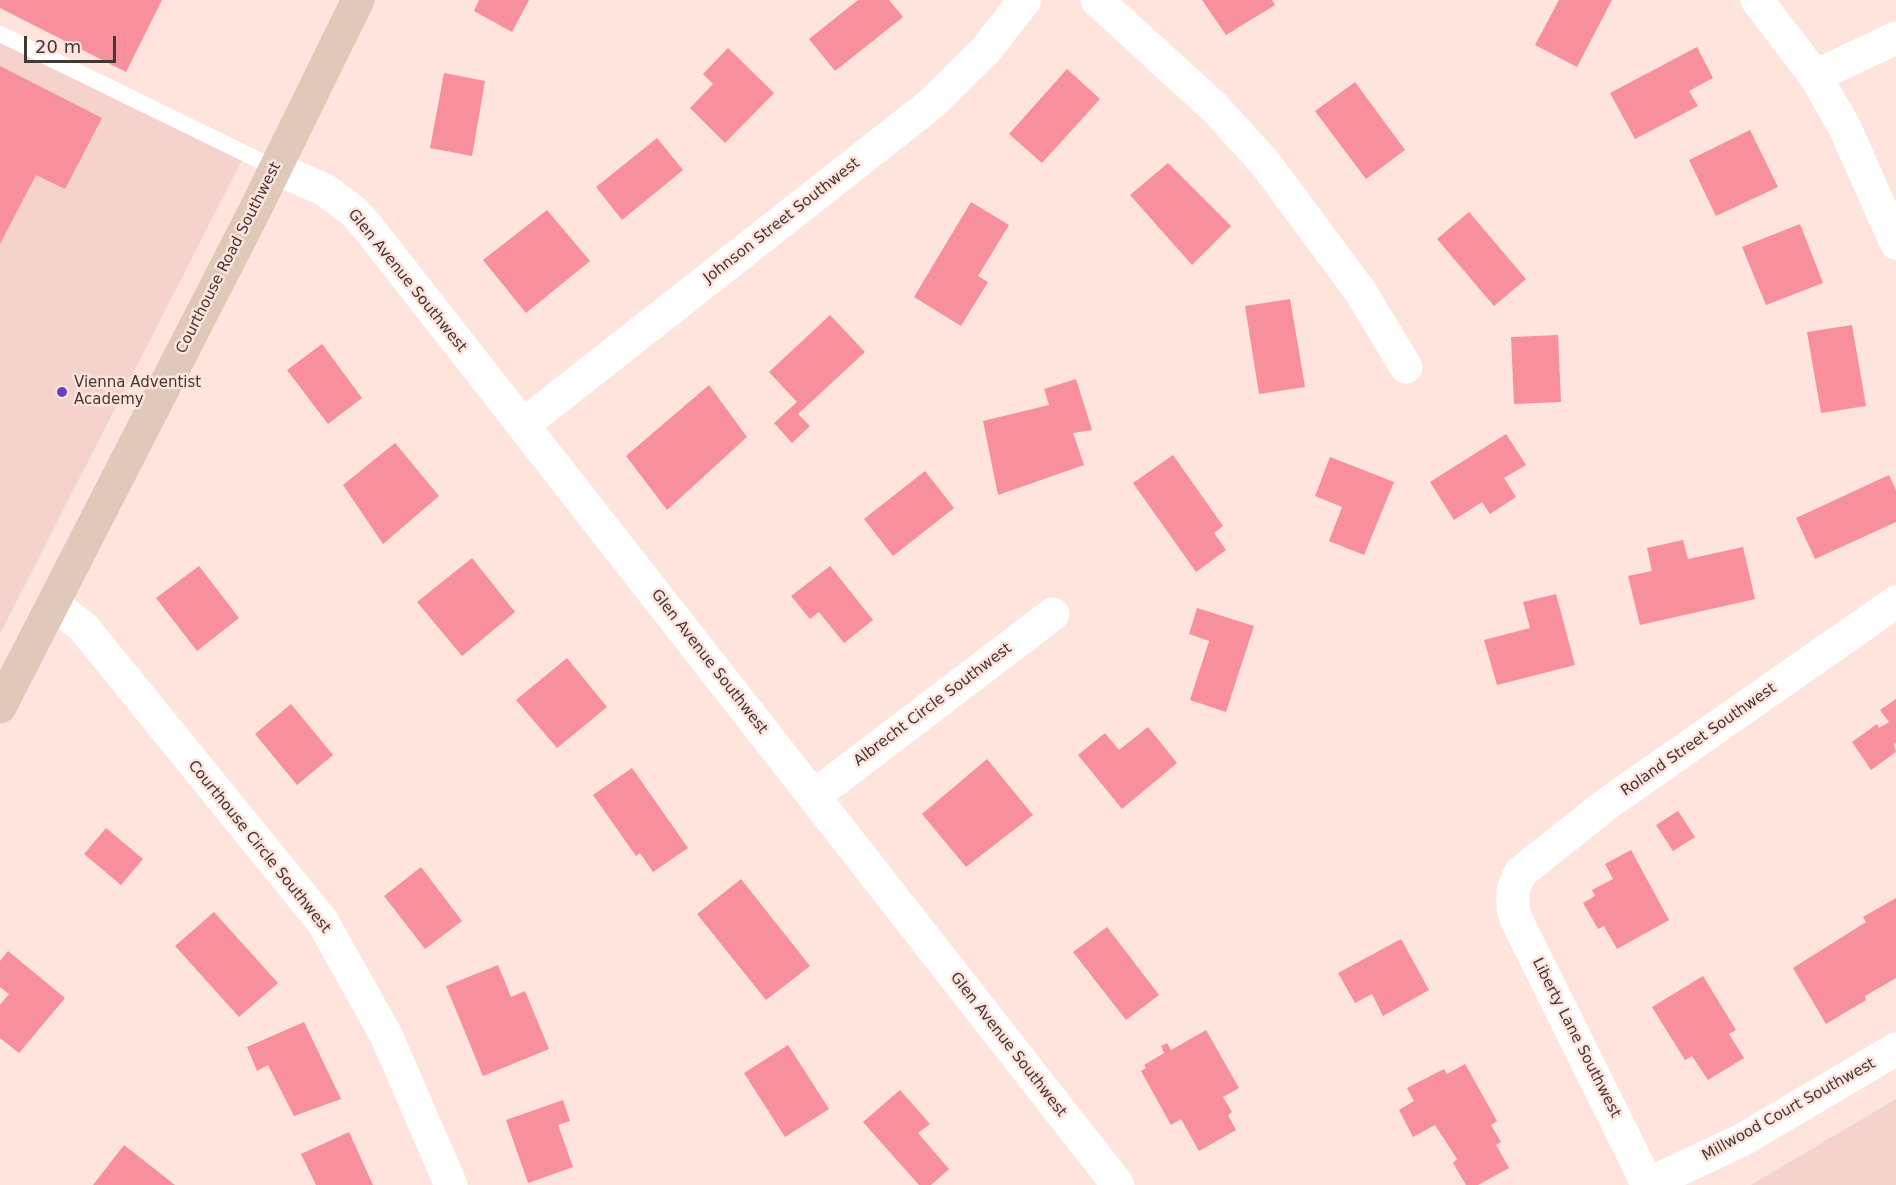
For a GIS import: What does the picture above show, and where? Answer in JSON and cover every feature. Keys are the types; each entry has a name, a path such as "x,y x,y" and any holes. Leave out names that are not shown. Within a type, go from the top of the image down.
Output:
{"street":[{"name":"Courthouse Road Southwest","path":"0,707 275,168 358,0"},
{"name":"Johnson Street Southwest","path":"523,425 931,104 984,52 1025,0"},
{"path":"1097,0 1215,108 1265,163 1360,291 1406,367"},
{"path":"1757,0 1815,76 1844,126 1896,243"},
{"path":"1815,76 1896,38"},
{"name":"Glen Avenue Southwest","path":"275,168 325,190 353,211 1118,1185"},
{"name":"Roland Street Southwest","path":"1513,890 1520,873 1608,803 1896,602"},
{"name":"Courthouse Circle Southwest","path":"53,604 83,627 322,921 386,1035 452,1185"},
{"name":"Albrecht Circle Southwest","path":"814,796 1053,614"},
{"name":"Liberty Lane Southwest","path":"1513,890 1512,909 1516,919 1648,1185"},
{"name":"Millwood Court Southwest","path":"1648,1185 1742,1140 1896,1049"}],"lane":[{"path":"0,34 275,168"}],"shaded area":[{"name":"Vienna Adventist Academy","path":"0,35 247,150 0,634"},
{"path":"1896,1099 1896,1185 1751,1185"}],"building":[{"path":"0,0 162,0 126,72 0,8"},
{"path":"479,0 529,0 512,32 474,11"},
{"path":"858,0 889,0 903,17 835,71 809,39"},
{"path":"1202,0 1272,0 1275,5 1226,35"},
{"path":"1559,0 1612,0 1577,67 1535,45"},
{"path":"1697,47 1713,78 1689,91 1698,106 1635,139 1610,93"},
{"path":"728,48 774,93 725,143 690,108 713,84 703,74"},
{"path":"0,66 102,118 65,189 36,175 0,244"},
{"path":"1067,69 1100,99 1042,163 1009,134"},
{"path":"444,73 485,81 472,156 430,148"},
{"path":"1355,82 1405,150 1366,179 1315,111"},
{"path":"1750,130 1778,187 1716,216 1689,160"},
{"path":"657,138 683,170 622,220 596,187"},
{"path":"1168,163 1231,226 1192,265 1130,195"},
{"path":"971,202 1009,225 978,276 988,282 961,326 914,297"},
{"path":"547,210 590,261 526,313 483,260"},
{"path":"1469,212 1526,279 1494,306 1437,239"},
{"path":"1800,224 1823,283 1766,305 1742,247"},
{"path":"1290,299 1305,387 1259,394 1245,306"},
{"path":"830,315 865,352 798,414 810,426 792,443 774,423 797,402 769,372"},
{"path":"1852,325 1866,406 1821,413 1807,332"},
{"path":"1558,335 1561,402 1514,404 1511,337"},
{"path":"322,344 362,398 328,424 287,370"},
{"path":"1076,379 1092,430 1073,433 1084,465 998,495 983,421 1049,405 1044,389"},
{"path":"709,385 747,437 667,510 626,456"},
{"path":"1506,434 1526,465 1504,478 1516,497 1490,514 1482,502 1454,520 1430,482"},
{"path":"395,443 439,496 383,544 343,485"},
{"path":"1173,455 1223,526 1214,533 1226,550 1196,572 1133,483"},
{"path":"1330,457 1394,482 1364,555 1329,541 1342,507 1315,496"},
{"path":"925,471 954,508 893,556 864,519"},
{"path":"1889,475 1896,490 1896,522 1815,559 1796,518"},
{"path":"1683,540 1688,559 1743,547 1755,599 1640,625 1628,576 1652,571 1647,548"},
{"path":"472,558 515,612 462,656 417,602"},
{"path":"199,566 239,618 197,651 156,598"},
{"path":"830,566 873,620 844,643 819,612 810,619 791,596"},
{"path":"1556,594 1575,665 1497,685 1484,640 1530,628 1523,602"},
{"path":"1197,608 1254,626 1226,712 1190,700 1209,641 1189,634"},
{"path":"567,658 607,707 557,748 516,700"},
{"path":"1896,699 1896,743 1894,744 1896,752 1871,770 1852,742 1877,724 1879,728 1889,722 1880,710"},
{"path":"291,704 333,755 297,785 255,734"},
{"path":"1148,727 1177,763 1122,809 1078,755 1105,733 1119,750"},
{"path":"987,759 1033,815 966,867 922,814"},
{"path":"632,768 688,848 653,872 640,853 636,856 593,795"},
{"path":"1678,811 1695,837 1673,851 1656,825"},
{"path":"106,828 143,859 121,885 84,854"},
{"path":"1631,850 1669,920 1617,949 1604,926 1598,929 1583,903 1595,896 1592,890 1613,879 1605,864"},
{"path":"421,867 462,921 425,949 384,896"},
{"path":"741,879 810,966 766,1000 697,914"},
{"path":"1896,898 1896,978 1865,996 1866,1000 1826,1024 1793,968 1866,922 1863,917"},
{"path":"214,912 278,983 239,1017 175,946"},
{"path":"1107,927 1159,995 1126,1020 1073,952"},
{"path":"1401,939 1429,990 1383,1016 1372,994 1355,1003 1338,973"},
{"path":"8,951 65,998 19,1053 0,1038 0,1005 9,994 0,987 0,961"},
{"path":"498,965 511,997 525,991 549,1049 483,1076 446,986"},
{"path":"1703,976 1736,1030 1729,1034 1744,1058 1708,1080 1692,1056 1685,1060 1652,1007"},
{"path":"304,1022 341,1099 294,1116 268,1065 257,1071 247,1047"},
{"path":"1206,1030 1239,1088 1223,1097 1232,1112 1228,1115 1236,1130 1199,1151 1181,1119 1171,1125 1141,1071 1146,1068 1144,1065 1164,1053 1161,1046 1167,1043 1171,1050"},
{"path":"788,1045 829,1109 785,1137 744,1073"},
{"path":"1465,1064 1497,1121 1491,1125 1501,1142 1496,1145 1509,1168 1478,1185 1466,1185 1453,1163 1457,1159 1435,1125 1413,1137 1399,1110 1414,1101 1407,1088 1444,1069 1447,1074"},
{"path":"900,1090 930,1124 918,1133 949,1169 931,1185 919,1185 863,1122"},
{"path":"563,1100 570,1121 558,1125 573,1167 528,1183 506,1120"},
{"path":"349,1132 373,1185 316,1185 301,1154"},
{"path":"124,1145 175,1185 93,1185"}],"place":[{"name":"Vienna Adventist Academy","path":"62,392"}]}
